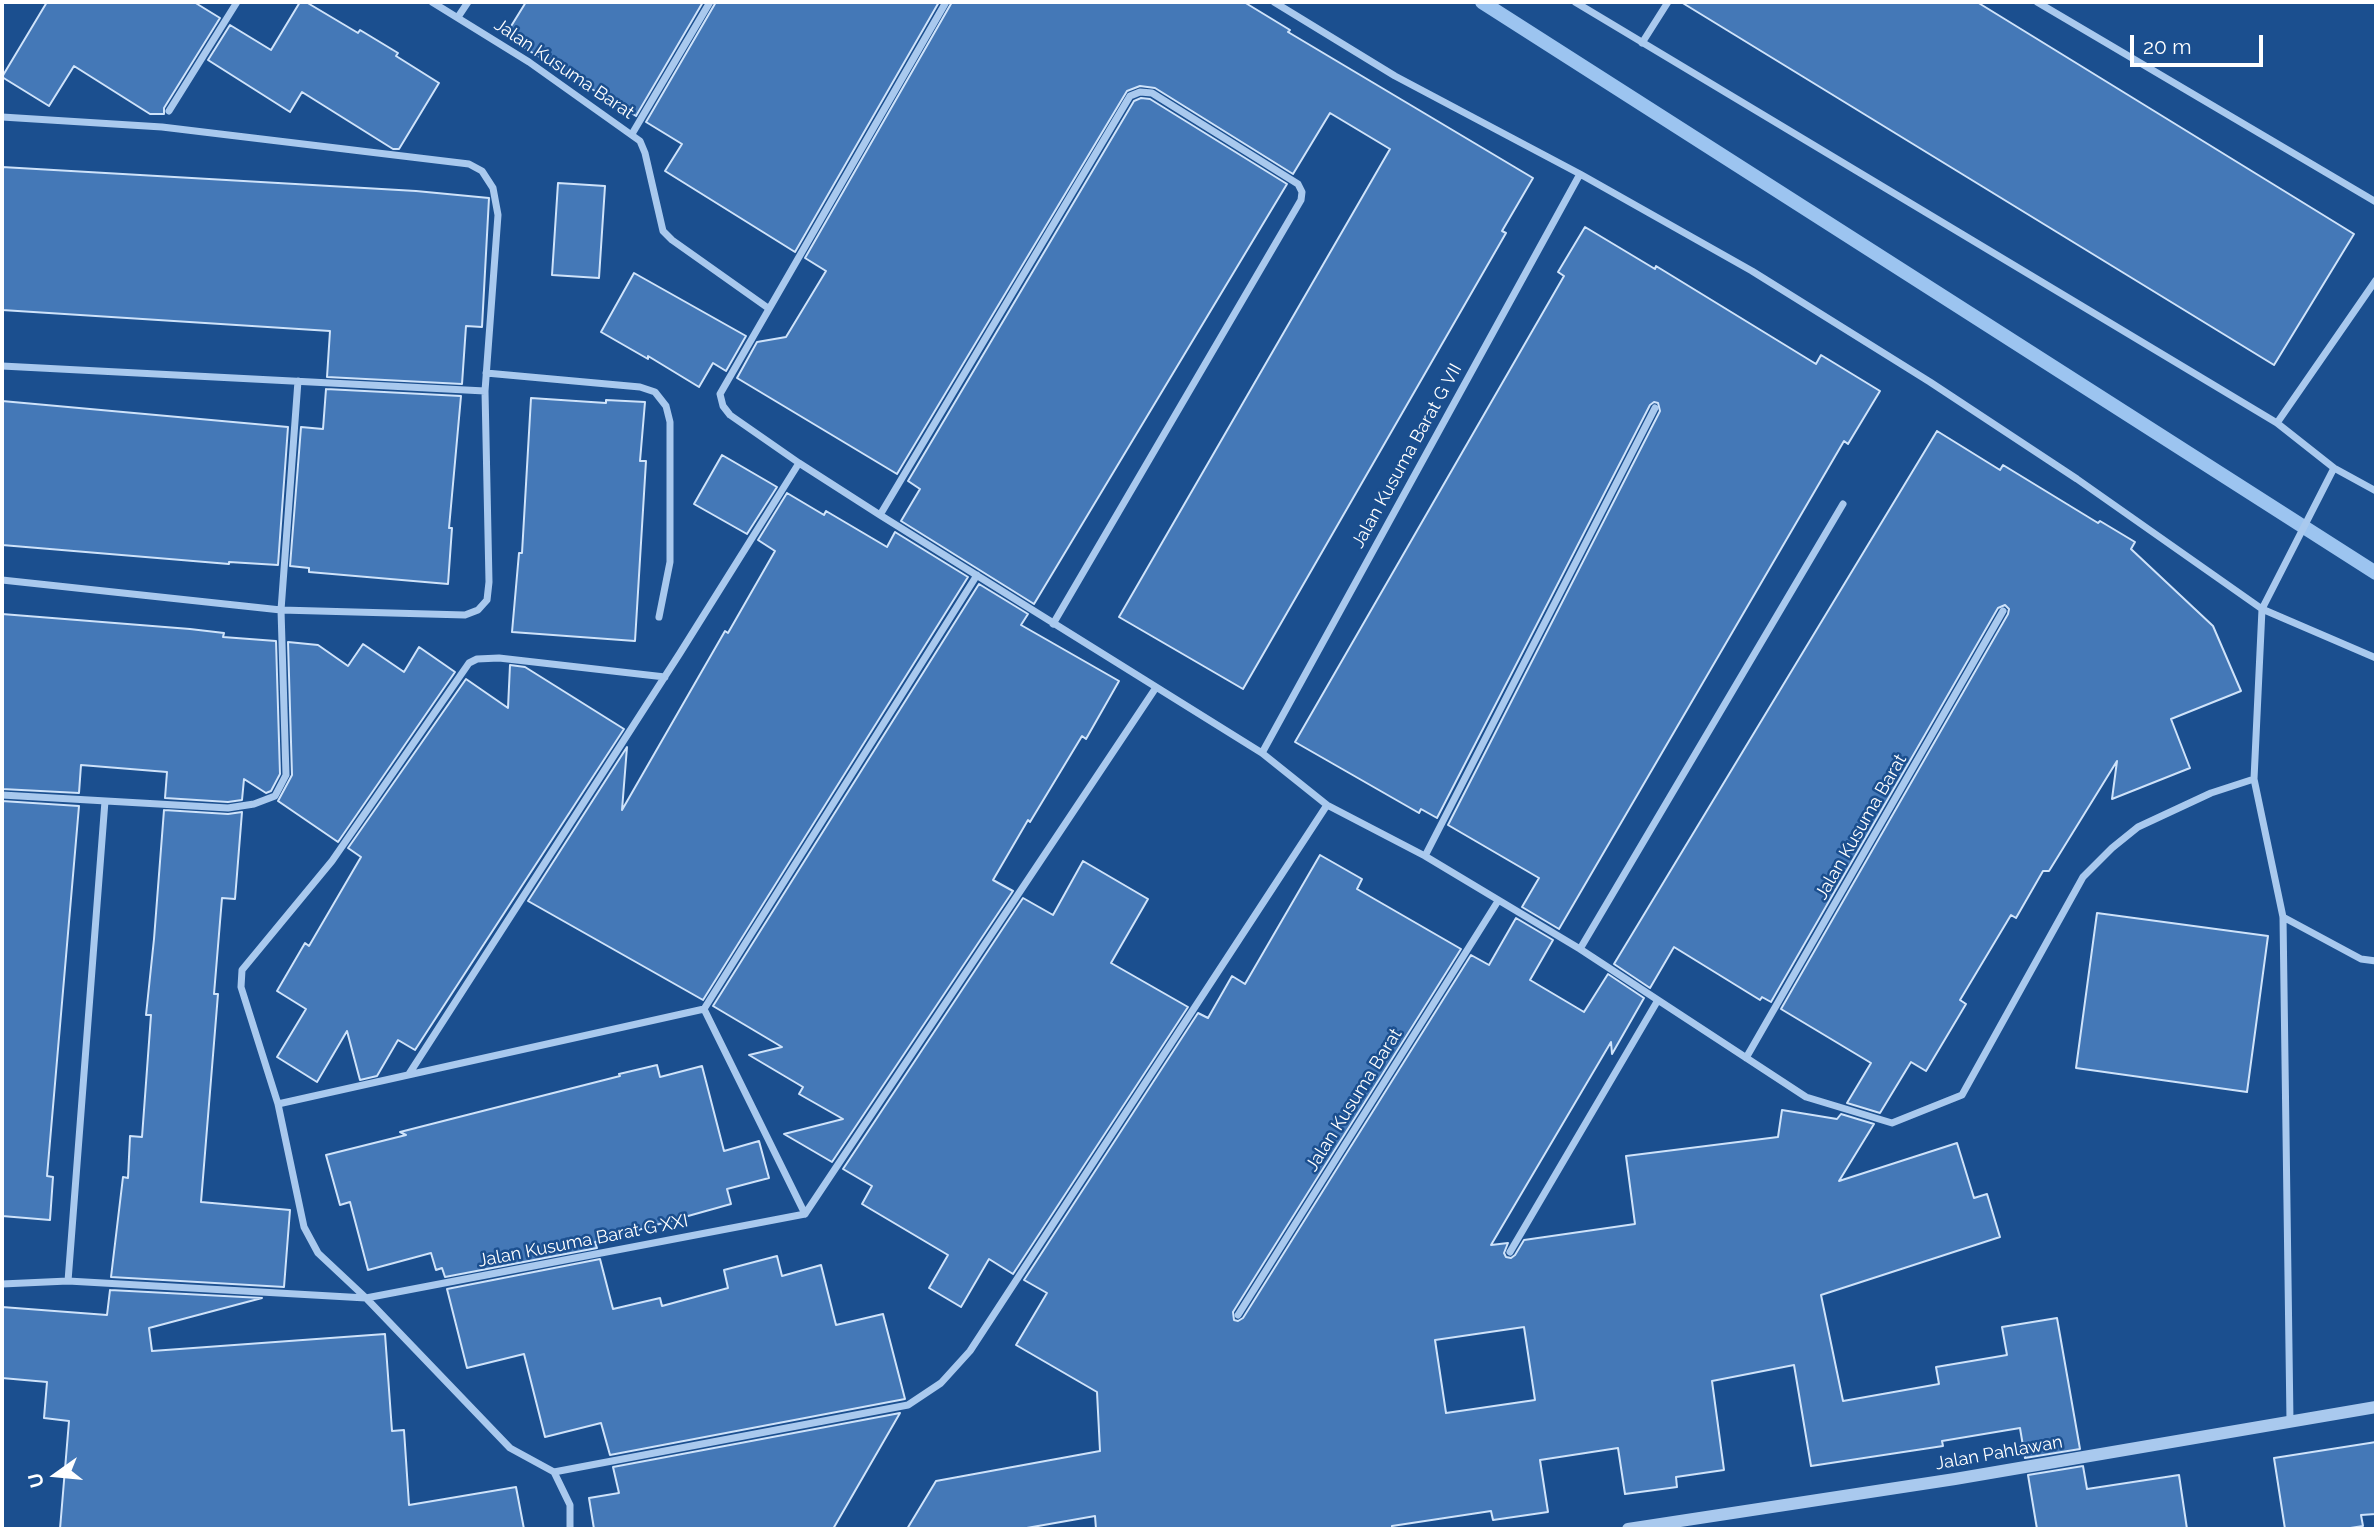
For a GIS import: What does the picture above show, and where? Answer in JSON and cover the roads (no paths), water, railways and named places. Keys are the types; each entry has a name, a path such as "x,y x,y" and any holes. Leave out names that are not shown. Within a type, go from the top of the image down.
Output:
{"street":[{"path":"169,111 237,2"},
{"name":"Jalan Kusuma Barat","path":"432,2 529,62 640,141 663,231 768,308"},
{"path":"458,17 468,2"},
{"path":"632,134 710,2"},
{"path":"946,2 720,394 723,406 730,415 880,515 1155,689 1262,753 1327,805 1426,856 1580,949 1806,1097 1892,1123 1962,1095 2083,877 2138,827 2211,793 2254,779"},
{"path":"1274,2 1395,76 1580,174 1752,271 1930,382 2077,479 2262,610 2376,658"},
{"path":"1575,2 2277,423 2334,468 2376,491"},
{"path":"1642,43 1668,2"},
{"path":"2037,2 2376,201"},
{"path":"880,515 1130,96 1140,92 1152,93 1298,184 1302,192 1301,200 1053,624"},
{"path":"2,117 162,127 469,164 482,171 493,188 498,215 485,391 489,582 487,600 478,610 465,615 281,610 2,580"},
{"name":"Jalan Kusuma Barat G VII","path":"1262,753 1580,174"},
{"path":"2277,423 2376,281"},
{"path":"2,366 485,391"},
{"path":"486,373 640,387 655,393 666,405 670,422 670,562 659,617"},
{"path":"2,795 228,808 254,804 275,796 286,775 281,610 298,381"},
{"path":"1426,856 1655,408"},
{"path":"409,1074 665,677 799,463"},
{"path":"2290,1421 2283,917 2254,779 2262,610 2334,468"},
{"path":"1580,949 1843,504"},
{"path":"278,1104 704,1009 977,575"},
{"name":"Jalan Kusuma Barat","path":"1746,1058 2003,611"},
{"path":"570,1529 570,1505 554,1472 510,1448 366,1298 317,1253 304,1227 278,1104 241,987 242,970 332,861 469,663 477,659 499,658 665,677"},
{"path":"805,1214 1155,689"},
{"path":"68,1281 105,801"},
{"path":"554,1472 908,1405 941,1383 970,1351 1327,805"},
{"name":"Jalan Kusuma Barat","path":"1238,1315 1498,901"},
{"path":"2283,917 2361,959 2376,961"},
{"path":"1510,1252 1658,1000"},
{"path":"704,1009 805,1214"},
{"name":"Jalan Kusuma Barat G XXI","path":"2,1284 68,1281 366,1298 805,1214"},
{"name":"Jalan Pahlawan","path":"1628,1529 1955,1479 2376,1408"}],"waterway":[{"path":"1482,2 2376,573"}]}
